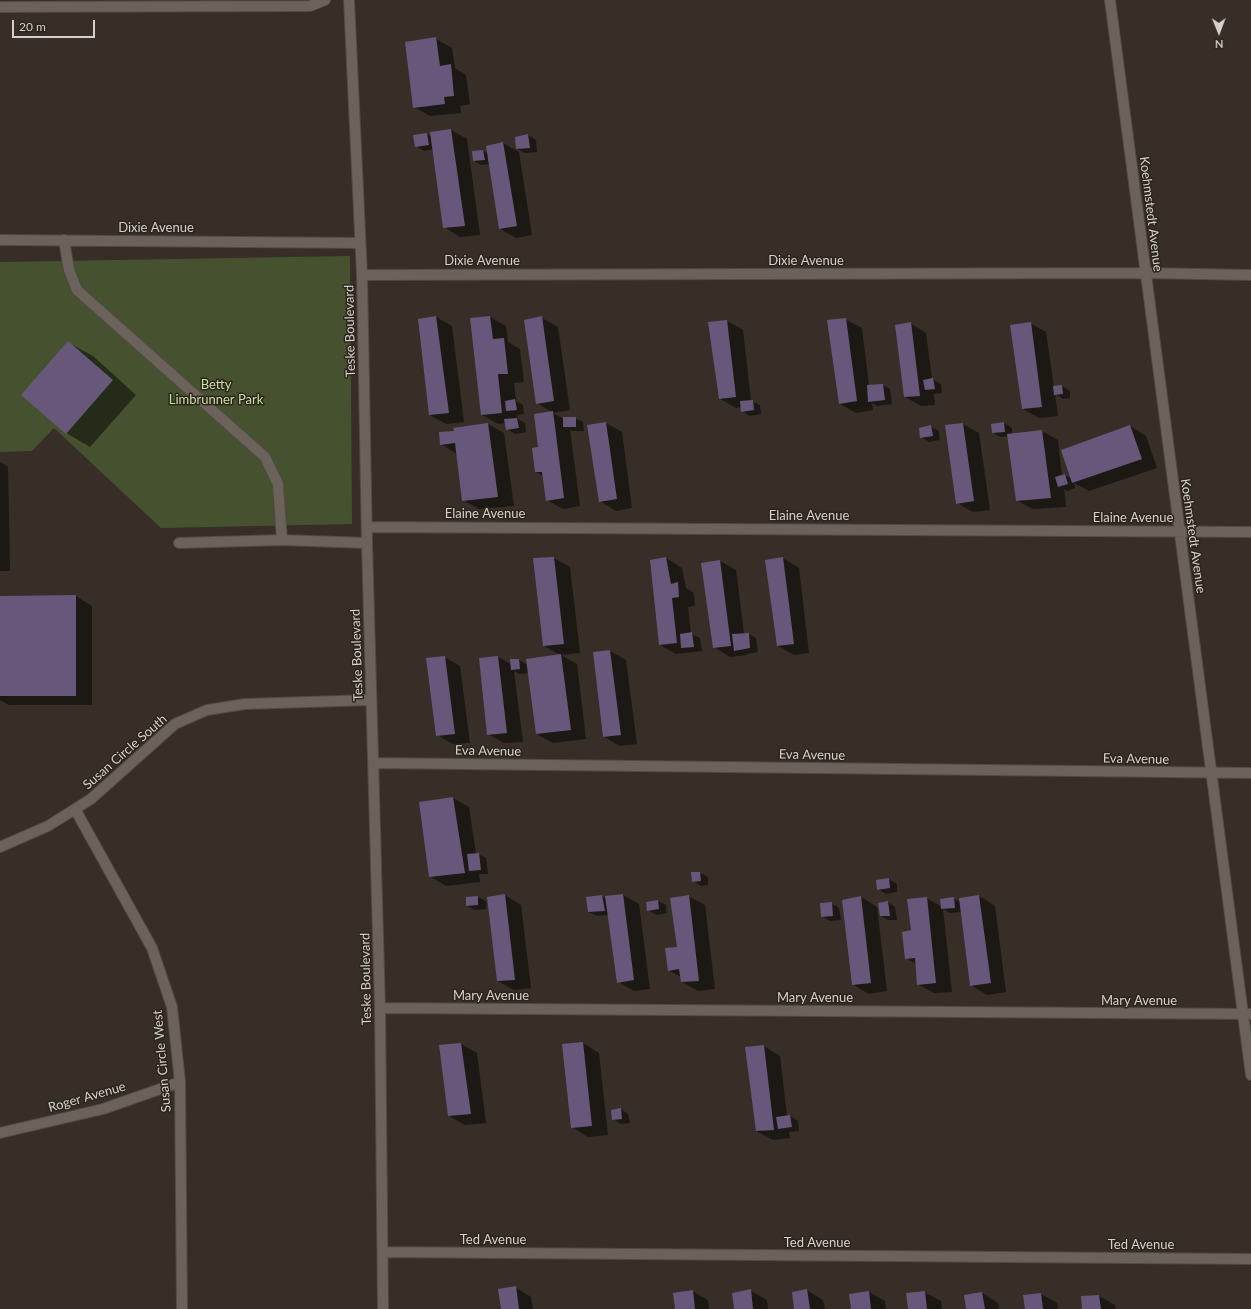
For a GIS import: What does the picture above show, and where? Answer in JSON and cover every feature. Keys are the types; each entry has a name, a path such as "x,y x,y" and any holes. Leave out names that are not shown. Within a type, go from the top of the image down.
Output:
{"street":[{"path":"0,6 310,6 325,0"},
{"name":"Teske Boulevard","path":"349,0 362,275 367,543 380,1008 383,1309"},
{"name":"Koehmstedt Avenue","path":"1110,0 1179,532 1247,1014 1251,1075"},
{"name":"Dixie Avenue","path":"0,240 360,243"},
{"path":"64,240 69,270 77,290 265,457 278,484 282,540"},
{"name":"Dixie Avenue","path":"362,275 1146,273 1251,275"},
{"name":"Elaine Avenue","path":"367,527 1251,532"},
{"path":"179,543 282,540 367,543"},
{"name":"Susan Circle South","path":"0,847 48,826 91,799 175,724 207,710 245,704 371,700"},
{"name":"Eva Avenue","path":"373,763 1251,773"},
{"name":"Susan Circle West","path":"75,809 152,948 172,1007 180,1082 182,1309"},
{"name":"Mary Avenue","path":"380,1008 1247,1014"},
{"name":"Roger Avenue","path":"0,1133 103,1109 180,1082"},
{"name":"Ted Avenue","path":"383,1252 1251,1259"}],"green space":[{"name":"Betty Limbrunner Park","path":"350,256 352,524 161,528 54,428 32,451 0,452 0,262"}],"building":[{"path":"436,37 440,66 451,64 454,96 444,97 445,104 413,108 405,42"},
{"path":"451,129 465,226 443,228 430,132"},
{"path":"427,133 429,145 415,147 413,135"},
{"path":"528,134 530,148 516,149 515,137"},
{"path":"503,142 517,226 499,229 486,146"},
{"path":"483,150 485,160 473,161 472,151"},
{"path":"436,316 449,413 429,415 418,319"},
{"path":"490,316 493,339 504,338 508,374 498,374 502,413 481,415 470,318"},
{"path":"542,316 554,401 536,404 524,320"},
{"path":"846,318 857,401 839,404 827,320"},
{"path":"727,320 736,397 719,399 708,322"},
{"path":"911,322 920,396 904,397 895,325"},
{"path":"1031,322 1042,407 1022,409 1010,325"},
{"path":"68,341 113,380 66,434 21,395"},
{"path":"933,378 935,389 925,390 923,380"},
{"path":"883,384 885,400 868,402 867,385"},
{"path":"1062,385 1063,394 1054,395 1053,386"},
{"path":"515,399 517,410 506,411 505,401"},
{"path":"753,400 754,410 741,412 740,401"},
{"path":"553,411 564,498 546,501 542,472 535,472 532,448 538,447 534,414"},
{"path":"563,417 576,417 576,427 563,427"},
{"path":"517,418 519,428 506,430 504,419"},
{"path":"606,422 617,499 599,502 587,425"},
{"path":"1004,422 1005,432 992,433 991,424"},
{"path":"488,423 498,497 462,501 455,443 440,445 439,432 454,431 453,428"},
{"path":"963,423 974,501 956,504 945,425"},
{"path":"931,425 933,436 920,438 919,428"},
{"path":"1130,425 1142,459 1072,483 1061,450"},
{"path":"1042,430 1051,498 1016,501 1007,434"},
{"path":"1065,474 1068,484 1058,487 1055,477"},
{"path":"554,557 564,644 543,646 533,558"},
{"path":"666,557 671,584 678,582 679,597 672,598 677,643 659,645 650,560"},
{"path":"783,557 794,644 777,646 765,560"},
{"path":"720,560 731,646 713,648 701,563"},
{"path":"76,595 76,696 0,696 0,596"},
{"path":"692,632 694,647 681,648 680,634"},
{"path":"749,633 750,648 734,651 732,634"},
{"path":"610,650 621,735 603,737 593,652"},
{"path":"561,654 571,730 536,734 526,659"},
{"path":"445,656 455,734 436,736 426,658"},
{"path":"498,656 507,733 487,735 479,658"},
{"path":"510,659 519,659 520,669 511,670"},
{"path":"453,797 465,873 429,877 419,802"},
{"path":"479,853 481,870 469,871 467,854"},
{"path":"691,872 700,872 701,881 692,882"},
{"path":"889,878 890,888 877,890 876,880"},
{"path":"505,894 515,980 497,981 487,897"},
{"path":"623,894 634,980 617,983 605,896"},
{"path":"602,895 605,911 588,912 586,897"},
{"path":"689,895 699,981 681,982 679,969 668,971 665,948 677,947 670,898"},
{"path":"979,895 991,983 970,986 959,898"},
{"path":"478,896 478,905 466,906 466,897"},
{"path":"861,896 871,983 852,985 842,900"},
{"path":"927,897 936,983 917,985 915,958 905,959 902,932 911,930 907,899"},
{"path":"954,897 955,908 941,909 940,899"},
{"path":"658,900 659,909 647,911 646,902"},
{"path":"888,901 890,916 880,916 878,903"},
{"path":"832,902 833,916 821,917 820,903"},
{"path":"583,1042 592,1126 571,1128 562,1044"},
{"path":"461,1043 471,1114 448,1116 439,1045"},
{"path":"764,1045 774,1130 756,1131 745,1047"},
{"path":"621,1108 622,1119 612,1120 611,1110"},
{"path":"790,1115 792,1127 778,1129 776,1117"},
{"path":"516,1286 519,1309 501,1309 498,1289"},
{"path":"751,1289 753,1309 734,1309 732,1293"},
{"path":"807,1289 810,1309 794,1309 792,1292"},
{"path":"693,1290 695,1309 675,1309 673,1293"},
{"path":"869,1291 871,1309 851,1309 849,1294"},
{"path":"925,1291 927,1309 908,1309 906,1293"},
{"path":"982,1292 985,1309 966,1309 964,1295"},
{"path":"1041,1293 1043,1309 1025,1309 1023,1295"},
{"path":"1099,1295 1101,1309 1082,1309 1081,1296"}]}
